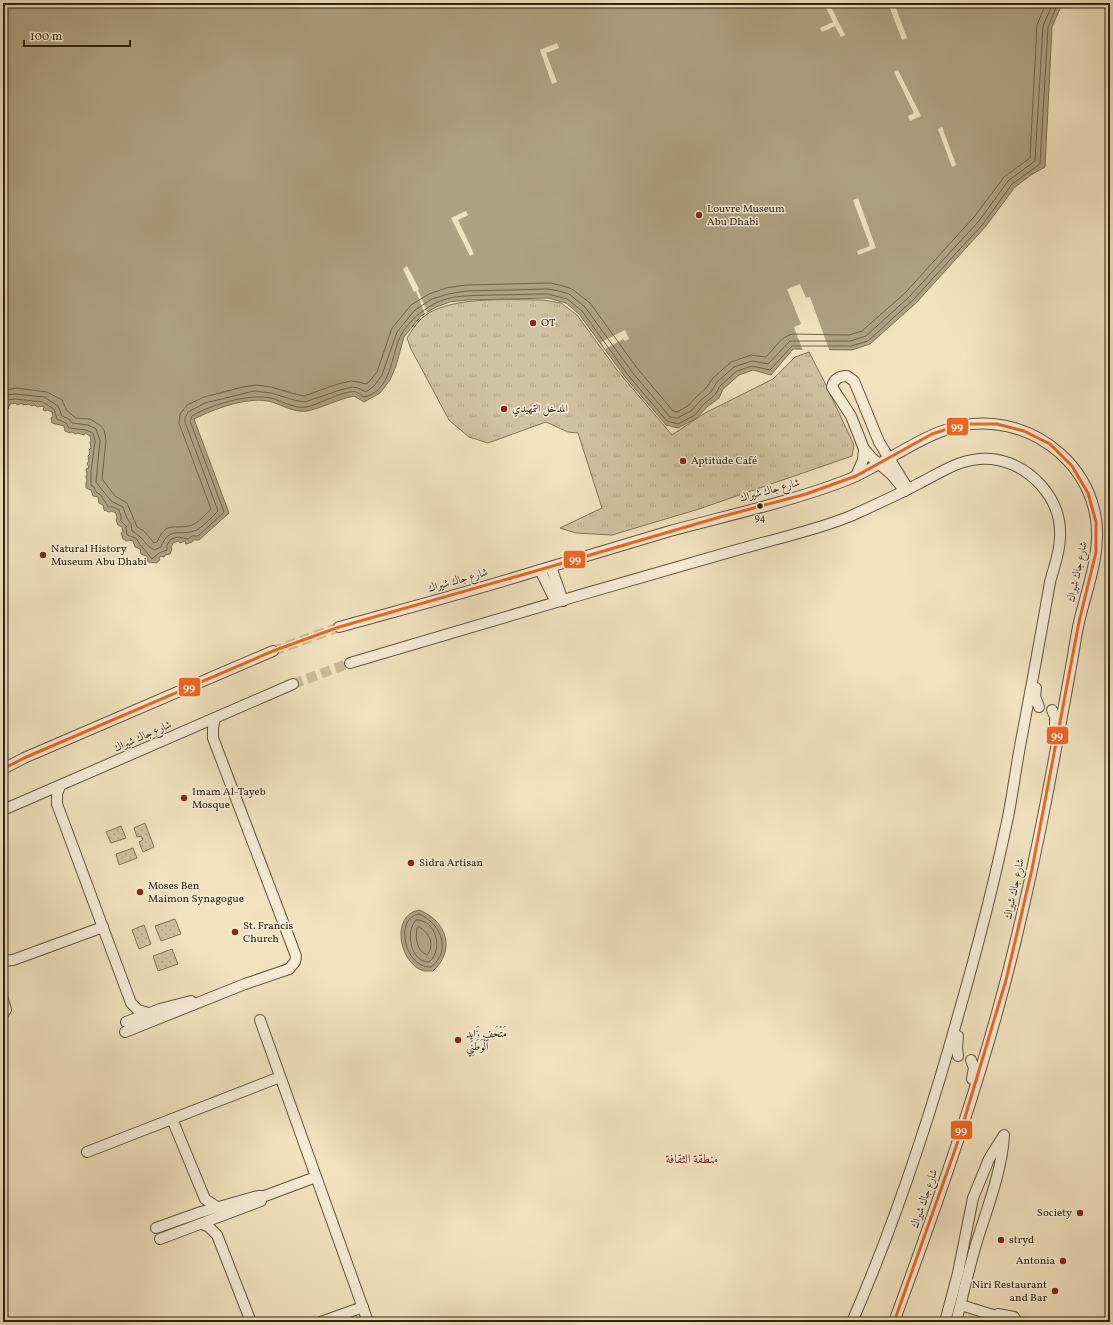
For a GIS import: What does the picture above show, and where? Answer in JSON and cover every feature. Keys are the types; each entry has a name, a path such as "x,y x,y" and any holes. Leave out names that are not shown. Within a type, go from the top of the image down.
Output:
{"street":[{"path":"847,376 854,381 877,438 898,477 872,458 864,449 851,416 832,387 836,380 840,377 847,376"},
{"path":"851,416 867,411"},
{"name":"شارع جاك شيراك","path":"350,664 731,551 813,529 852,516 898,477 941,431 968,424 987,423 1024,431 1042,439 1057,450 1079,474 1095,512 1097,532 1096,552 1079,622 1046,803 1018,930 982,1064 949,1166 894,1322"},
{"path":"856,476 863,460 864,449"},
{"name":"شارع جاك شيراك","path":"339,627 720,517 800,496 856,476 880,464 898,477 964,461 982,458 998,460 1012,464 1023,470 1047,492 1055,506 1060,530 1059,547 1050,582 1008,817 993,886 948,1052 908,1175 866,1291 852,1322"},
{"path":"551,566 559,602"},
{"path":"540,570 559,602"},
{"path":"1039,707 1035,693 1046,631 1044,615"},
{"path":"3,769 31,755 273,652"},
{"name":"شارع جاك شيراك","path":"3,810 43,794 293,684"},
{"path":"1028,705 1063,711"},
{"path":"1046,803 1046,778 1055,726 1055,717 1052,710"},
{"path":"125,1032 289,969 294,965 296,959 213,738 215,718"},
{"path":"196,727 205,731 213,738"},
{"path":"60,786 57,794 57,804 131,1003 138,1010 148,1013"},
{"path":"43,794 57,804"},
{"path":"3,968 8,961 103,927"},
{"path":"958,1056 956,1048 957,1041 973,984 972,966"},
{"path":"131,1003 126,1022 148,1013 198,999 213,997"},
{"path":"3,998 6,1010 3,1014"},
{"path":"260,1020 368,1322"},
{"path":"948,1052 982,1064"},
{"path":"949,1166 951,1146 973,1076 974,1068 971,1060"},
{"path":"87,1152 280,1076"},
{"path":"172,1119 204,1199 204,1206 201,1212"},
{"path":"945,1322 958,1273 973,1198 989,1159 1004,1134 1001,1155 956,1322"},
{"path":"156,1228 217,1207 258,1196 262,1197 316,1176"},
{"path":"973,1198 978,1195 984,1196 989,1202"},
{"path":"160,1239 261,1201 262,1197"},
{"path":"204,1199 217,1207"},
{"path":"217,1235 220,1217"},
{"path":"202,1224 209,1227 217,1235 251,1322"},
{"path":"857,1322 865,1303 866,1291"},
{"path":"961,1305 997,1319 999,1314 1014,1317 1018,1322"},
{"path":"321,1322 363,1307"}],"green space":[{"path":"543,300 561,303 577,315 617,370 672,435 705,413 773,379 795,357 809,352 854,445 852,456 699,509 612,535 576,533 560,528 602,508 578,433 568,432 546,422 488,443 469,437 449,420 411,349 407,338 420,320 431,312 444,306 478,301"},
{"path":"145,823 154,847 143,852 139,842 143,840 141,836 137,837 134,828"},
{"path":"121,826 126,838 111,843 106,832"},
{"path":"133,848 137,858 119,865 116,854"},
{"path":"175,919 181,934 161,941 155,926"},
{"path":"144,925 151,944 139,949 132,930"},
{"path":"172,949 178,964 158,971 153,956"}],"water":[{"path":"3,3 1064,3 1062,4 1052,27 1045,167 1015,187 986,226 916,303 870,344 852,350 793,349 771,375 753,370 739,375 723,389 719,398 707,407 697,418 678,428 666,425 625,377 579,314 566,303 548,298 467,300 450,302 436,307 421,316 404,337 396,366 390,380 380,393 364,402 354,396 313,410 297,411 273,402 259,400 240,402 211,411 194,419 229,513 199,540 193,540 192,542 186,544 185,541 173,543 170,554 165,555 164,557 161,556 157,563 148,562 146,556 141,554 140,549 135,547 133,541 123,539 121,533 123,532 122,527 118,525 116,513 104,510 103,505 99,503 98,497 93,496 91,490 86,488 86,469 89,468 87,463 89,461 89,450 91,448 90,436 85,433 84,435 72,432 70,433 65,431 64,426 52,423 52,412 43,410 44,407 42,406 37,407 29,404 23,405 22,403 18,405 15,403 10,404 8,409 3,410"},
{"path":"419,910 429,915 436,921 442,929 445,937 446,945 444,954 440,963 433,971 424,971 415,967 404,950 401,940 401,930 404,921 410,914"}],"pier":[{"path":"824,3 829,3 845,35 841,37 835,26 822,32 820,28 833,22"},
{"path":"888,3 894,3 907,38 902,40"},
{"path":"557,43 559,48 546,53 557,82 552,84 540,50"},
{"path":"898,70 921,116 910,121 908,116 914,113 894,72"},
{"path":"942,127 956,165 952,167 938,129"},
{"path":"858,198 876,248 858,255 857,251 870,246 853,200"},
{"path":"466,211 468,215 458,220 474,254 470,256 451,218"},
{"path":"407,266 419,289 418,290 427,312 425,314 416,291 414,292 403,269"},
{"path":"800,284 806,298 810,297 830,352 803,351 794,327 801,324 787,289"},
{"path":"625,330 629,339 625,341 623,339 605,349 601,342"}],"tunnel":[{"path":"273,651 339,627"},
{"path":"293,684 350,663"}],"transit line":[{"name":"99","path":"3,769 24,758 273,651 339,627 720,517 806,494 856,476 932,434 950,428 968,424 997,424 1024,431 1050,444 1072,466 1088,493 1096,522 1096,552 1079,622 1032,869 1006,980 957,1144 894,1322"}],"place":[{"name":"Louvre Museum Abu Dhabi","path":"699,215"},
{"name":"OT","path":"533,323"},
{"name":"المدخل التمهيدي","path":"504,409"},
{"name":"Aptitude Café","path":"683,461"},
{"name":"94","path":"760,506"},
{"name":"Natural History Museum Abu Dhabi","path":"43,555"},
{"name":"Imam Al-Tayeb Mosque","path":"184,798"},
{"name":"Sidra Artisan","path":"411,863"},
{"name":"Moses Ben Maimon Synagogue","path":"140,892"},
{"name":"St. Francis Church","path":"235,932"},
{"name":"مَتْحَف زَايِد ٱلْوَطَنِي","path":"458,1040"},
{"name":"Society","path":"1080,1213"},
{"name":"stryd","path":"1001,1240"},
{"name":"Antonia","path":"1063,1261"},
{"name":"Niri Restaurant and Bar","path":"1055,1291"}],"district":[{"name":"منطقة الثقافة","path":"692,1160"}]}
